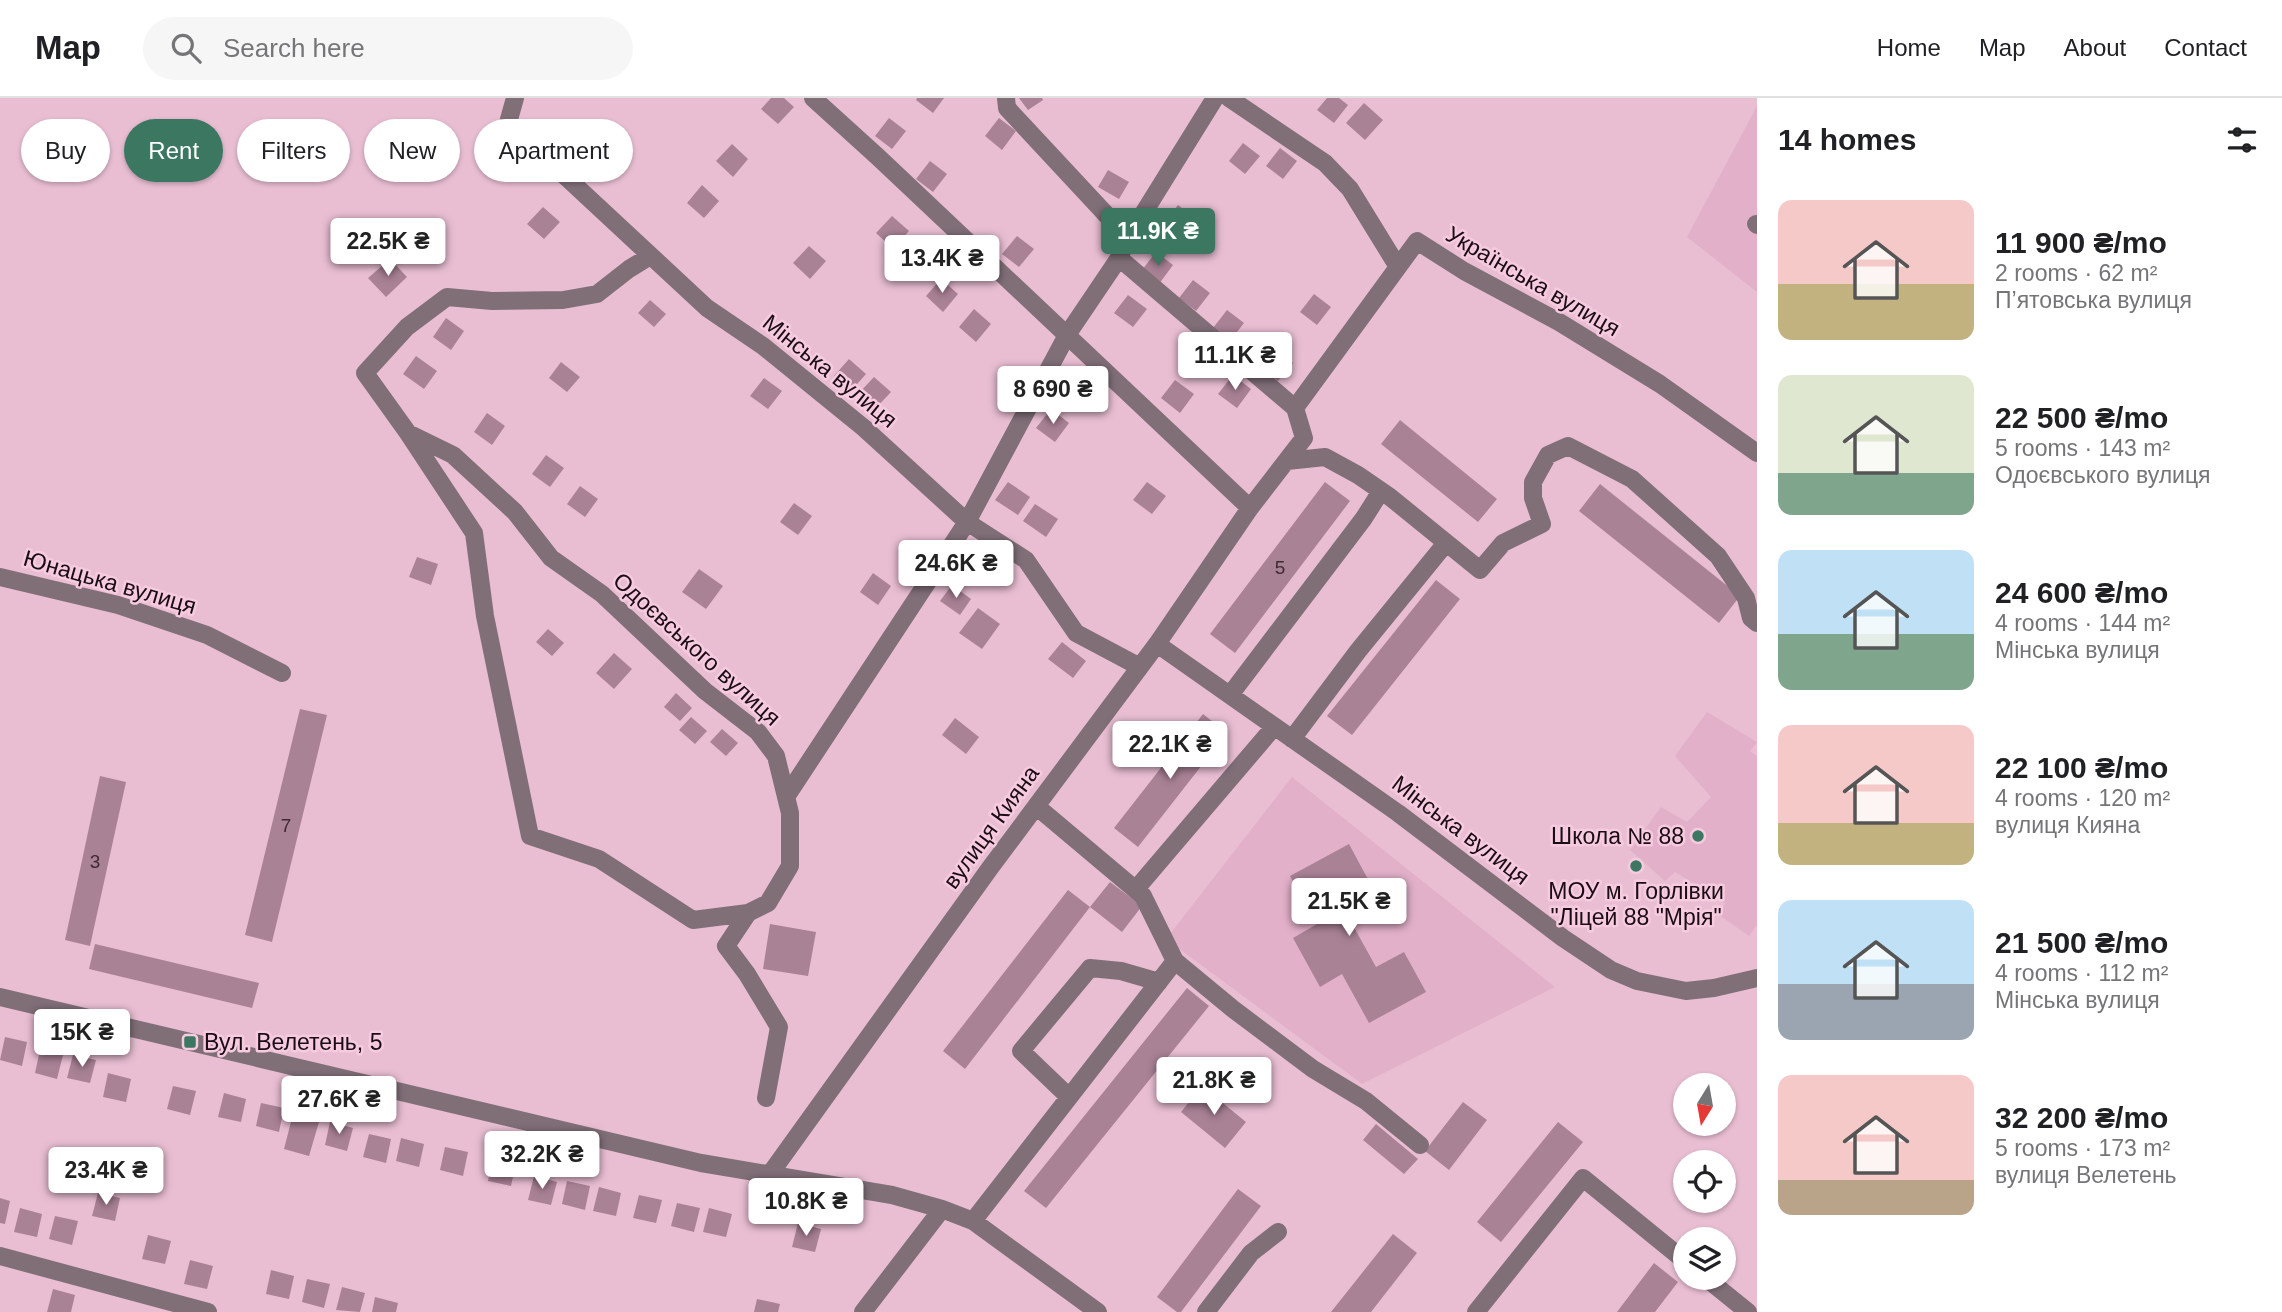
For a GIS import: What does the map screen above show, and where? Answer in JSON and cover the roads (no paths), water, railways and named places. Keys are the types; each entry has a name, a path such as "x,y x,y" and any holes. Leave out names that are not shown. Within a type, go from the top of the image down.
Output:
{"street":[{"name":"Мінська вулиця","path":"515,98 508,123 707,309 763,346 864,428 967,522 1026,560 1076,633 1140,667"},
{"path":"813,98 1250,508 1304,438 1295,408 1119,258"},
{"path":"1006,98 1007,108 1128,238"},
{"path":"786,797 967,522 1067,335 1119,258 1128,238 1215,98"},
{"path":"1229,98 1325,163 1350,189 1398,267"},
{"name":"Українська вулиця","path":"1295,408 1417,240 1464,271 1559,322 1660,384 1757,453"},
{"name":"Одоєвського вулиця","path":"650,256 597,294 564,300 492,301 447,297 407,327 365,373 408,433 453,455 514,512 551,558 602,594 705,691 758,732 776,756 790,813 790,866 768,903 748,913"},
{"path":"408,433 474,533 485,616 530,836 599,859 693,920 748,913"},
{"path":"1287,461 1325,457 1359,475 1479,570 1503,543 1542,524 1533,498 1533,482 1548,455 1568,446 1632,479 1718,556 1746,598 1751,618 1757,622"},
{"path":"1230,695 1356,529 1381,491"},
{"name":"вулиця Кияна","path":"770,1174 1036,806 1157,644 1250,508"},
{"path":"1292,739 1358,651 1446,543"},
{"name":"Юнацька вулиця","path":"0,577 118,605 195,631 282,673"},
{"name":"Мінська вулиця","path":"1157,644 1398,813 1563,938 1611,970 1637,981 1686,991 1757,978"},
{"path":"1136,889 1274,727"},
{"path":"1036,806 1136,889 1149,905 1175,961 1303,1061 1366,1101 1420,1145"},
{"path":"748,913 726,946 747,974 779,1027 766,1098"},
{"path":"973,1221 1175,961"},
{"path":"1069,1097 1021,1051 1090,968 1121,971 1159,982"},
{"path":"0,997 701,1163 892,1195 942,1209 973,1221 1098,1312"},
{"path":"1476,1312 1583,1178 1673,1251"},
{"path":"863,1312 942,1209"},
{"path":"1206,1312 1251,1253 1278,1232"},
{"path":"0,1256 208,1312"},
{"path":"1721,1290 1748,1312"}],"place":[{"name":"Школа № 88","path":"1698,836"},
{"name":"МОУ м. Горлівки \"Ліцей 88 \"Мрія\"","path":"1636,866"},
{"name":"Вул. Велетень, 5","path":"190,1042"}]}
